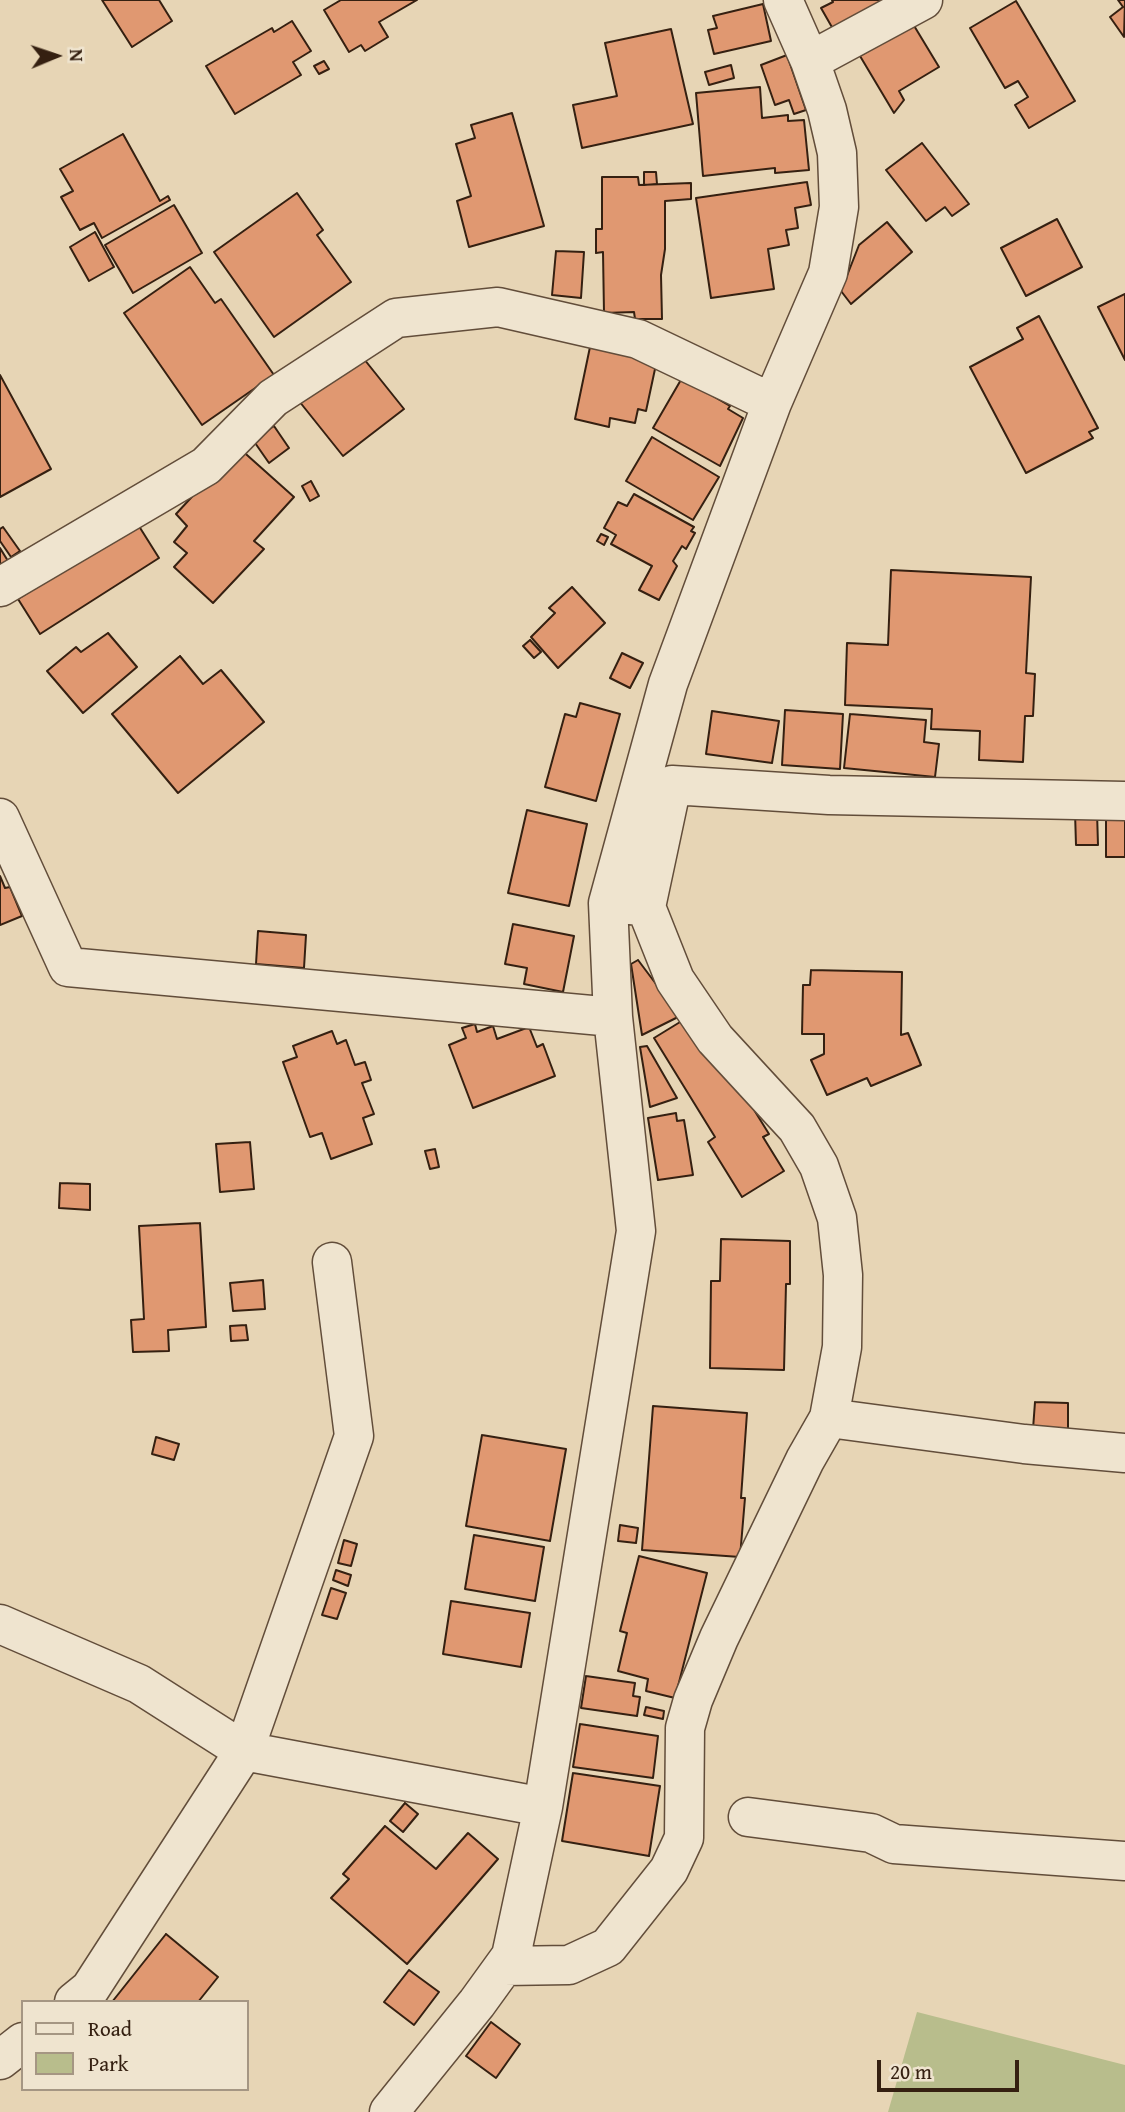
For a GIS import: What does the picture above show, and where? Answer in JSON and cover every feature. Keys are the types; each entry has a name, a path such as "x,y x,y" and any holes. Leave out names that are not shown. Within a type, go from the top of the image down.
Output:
{"street":[{"path":"389,2112 511,1956 543,1807 636,1231 613,1017 608,903 668,684 772,403 828,273 839,207 837,153 827,110 810,61 783,0"},
{"path":"810,61 923,0"},
{"path":"0,587 206,466 274,398 396,318 498,307 638,339 772,403"},
{"path":"504,1966 569,1965 608,1947 669,1870 684,1838 685,1728 693,1700 730,1615 805,1460 829,1418 842,1347 843,1275 837,1218 819,1166 797,1128 715,1039 675,980 646,907 672,785 829,795 1125,801"},
{"path":"0,818 68,967 613,1017"},
{"path":"608,903 646,907"},
{"path":"76,2000 90,1989 244,1751 354,1436 332,1262"},
{"path":"829,1418 1024,1444 1125,1453"},
{"path":"0,1625 139,1684 244,1751 543,1807"},
{"path":"748,1817 871,1833 894,1844 1125,1861"},
{"path":"0,2060 21,2044"}],"green space":[{"path":"917,2012 1125,2065 1125,2112 888,2112"}],"building":[{"path":"102,0 159,0 172,21 132,47"},
{"path":"341,0 417,0 379,22 388,37 365,51 361,45 349,52 324,10"},
{"path":"832,0 887,0 833,29 821,8 833,2"},
{"path":"1118,0 1125,0 1124,37 1110,17 1123,7"},
{"path":"1016,1 1075,101 1029,128 1015,105 1028,97 1018,81 1005,88 970,28"},
{"path":"763,4 771,41 714,54 708,30 717,28 713,16"},
{"path":"292,21 311,51 293,62 301,75 235,114 206,66 272,28 274,32"},
{"path":"913,24 939,67 899,91 904,100 894,113 860,56"},
{"path":"671,29 693,124 582,148 573,105 617,96 605,43"},
{"path":"787,55 806,110 794,114 789,100 775,105 761,65"},
{"path":"324,61 329,69 319,74 314,66"},
{"path":"731,65 734,78 709,85 705,72"},
{"path":"760,87 762,118 788,115 788,121 804,120 809,170 775,173 775,168 703,176 696,93"},
{"path":"512,113 544,226 469,247 457,201 471,196 456,144 475,138 471,125"},
{"path":"123,134 160,201 168,196 170,200 102,238 94,223 80,230 61,197 73,191 60,169"},
{"path":"922,143 969,204 952,216 945,207 926,221 886,170"},
{"path":"644,172 656,172 657,184 644,185"},
{"path":"602,177 638,177 639,185 691,183 691,199 665,201 665,249 661,275 662,319 635,319 634,312 604,313 603,252 596,253 596,229 602,229"},
{"path":"807,182 811,205 795,208 798,228 786,230 789,245 768,249 774,289 711,298 696,198"},
{"path":"297,193 323,230 317,235 351,282 274,337 214,252"},
{"path":"174,205 202,253 133,293 105,245"},
{"path":"1057,219 1082,267 1026,296 1001,248"},
{"path":"887,222 912,252 851,304 841,291 859,245"},
{"path":"95,232 114,267 89,281 70,247"},
{"path":"556,251 584,252 581,298 552,295"},
{"path":"190,267 215,303 221,299 274,375 202,425 124,313"},
{"path":"1125,294 1125,360 1098,307"},
{"path":"1039,316 1098,428 1089,432 1093,438 1026,473 970,367 1023,339 1017,328"},
{"path":"590,347 658,355 646,411 638,409 635,423 610,418 609,427 575,419"},
{"path":"360,354 404,409 343,456 299,401"},
{"path":"0,375 51,469 0,497"},
{"path":"682,378 730,406 728,409 743,418 720,466 653,428"},
{"path":"274,426 289,448 269,463 253,440"},
{"path":"652,437 719,477 693,520 626,481"},
{"path":"238,447 294,497 254,541 264,549 213,603 174,567 187,553 174,542 187,526 176,514"},
{"path":"311,481 319,496 310,501 302,486"},
{"path":"634,494 694,527 691,531 695,533 686,549 682,546 673,561 677,566 659,600 639,590 652,566 611,544 616,535 604,528 618,502 627,506"},
{"path":"137,523 159,558 40,634 18,599"},
{"path":"3,527 20,551 11,557 0,541 0,529"},
{"path":"601,534 608,537 604,545 597,541"},
{"path":"0,548 8,561 0,566"},
{"path":"891,570 1031,577 1026,673 1035,674 1033,716 1025,716 1023,762 979,760 980,731 931,729 932,709 845,705 847,643 888,645"},
{"path":"572,587 605,623 558,668 531,637 555,613 549,608"},
{"path":"108,633 137,667 83,713 47,671 76,647 81,652"},
{"path":"530,640 541,652 534,658 523,646"},
{"path":"622,653 643,663 630,688 610,678"},
{"path":"180,656 203,684 221,670 264,722 178,793 112,714"},
{"path":"580,703 620,714 596,801 545,787 565,714 576,717"},
{"path":"785,710 843,714 840,769 782,765"},
{"path":"712,711 779,721 772,763 706,754"},
{"path":"850,714 926,720 924,742 939,744 935,777 844,768"},
{"path":"527,810 587,824 569,906 508,893"},
{"path":"1075,812 1097,812 1098,845 1076,845"},
{"path":"1106,812 1125,812 1125,857 1106,857"},
{"path":"0,876 5,888 10,887 22,916 0,925"},
{"path":"513,924 574,936 563,992 524,984 527,968 505,964"},
{"path":"258,931 306,935 304,968 256,964"},
{"path":"638,960 680,1016 642,1035 631,964"},
{"path":"811,970 902,972 901,1035 908,1033 921,1065 871,1086 867,1078 827,1095 811,1060 824,1054 824,1034 802,1034 803,985 810,985"},
{"path":"685,1019 720,1055 769,1134 763,1137 784,1171 742,1197 708,1142 715,1137 654,1038"},
{"path":"475,1024 477,1032 493,1026 497,1039 529,1027 537,1047 543,1044 555,1076 473,1108 449,1045 466,1038 462,1028"},
{"path":"332,1031 337,1044 346,1040 355,1065 365,1062 371,1080 362,1083 374,1114 363,1118 372,1144 331,1159 322,1133 310,1137 283,1062 297,1057 293,1046"},
{"path":"647,1046 677,1098 650,1107 640,1047"},
{"path":"676,1113 677,1121 684,1120 693,1175 658,1180 648,1118"},
{"path":"250,1142 254,1189 220,1192 216,1144"},
{"path":"435,1149 439,1167 430,1169 425,1151"},
{"path":"60,1183 90,1184 90,1210 59,1208"},
{"path":"200,1223 206,1327 168,1330 169,1351 133,1352 131,1320 144,1319 139,1226"},
{"path":"721,1239 790,1241 784,1370 710,1368 711,1281 720,1281"},
{"path":"263,1280 265,1309 233,1311 230,1283"},
{"path":"246,1325 248,1340 231,1341 230,1326"},
{"path":"1035,1402 1068,1403 1068,1430 1033,1429"},
{"path":"653,1406 747,1413 741,1498 745,1498 740,1557 642,1550"},
{"path":"482,1435 566,1449 550,1541 466,1526"},
{"path":"156,1437 179,1444 174,1460 152,1454"},
{"path":"620,1525 638,1528 636,1543 618,1541"},
{"path":"474,1535 544,1547 535,1601 465,1589"},
{"path":"344,1540 357,1544 351,1566 338,1563"},
{"path":"639,1556 707,1573 675,1698 646,1691 648,1679 618,1671 627,1633 620,1631"},
{"path":"336,1570 351,1575 348,1586 333,1580"},
{"path":"331,1588 346,1593 337,1619 322,1615"},
{"path":"451,1601 530,1613 521,1667 443,1654"},
{"path":"586,1676 635,1683 633,1696 640,1697 637,1716 581,1708"},
{"path":"646,1707 664,1711 663,1719 644,1715"},
{"path":"580,1724 658,1736 653,1778 573,1767"},
{"path":"573,1773 660,1786 649,1856 562,1841"},
{"path":"405,1803 418,1814 403,1832 390,1821"},
{"path":"385,1826 436,1869 468,1833 498,1859 407,1964 331,1898 349,1879 343,1874"},
{"path":"166,1934 218,1977 200,2000 114,2000"},
{"path":"409,1970 439,1992 414,2025 384,2002"},
{"path":"491,2022 520,2044 496,2078 466,2056"}]}
